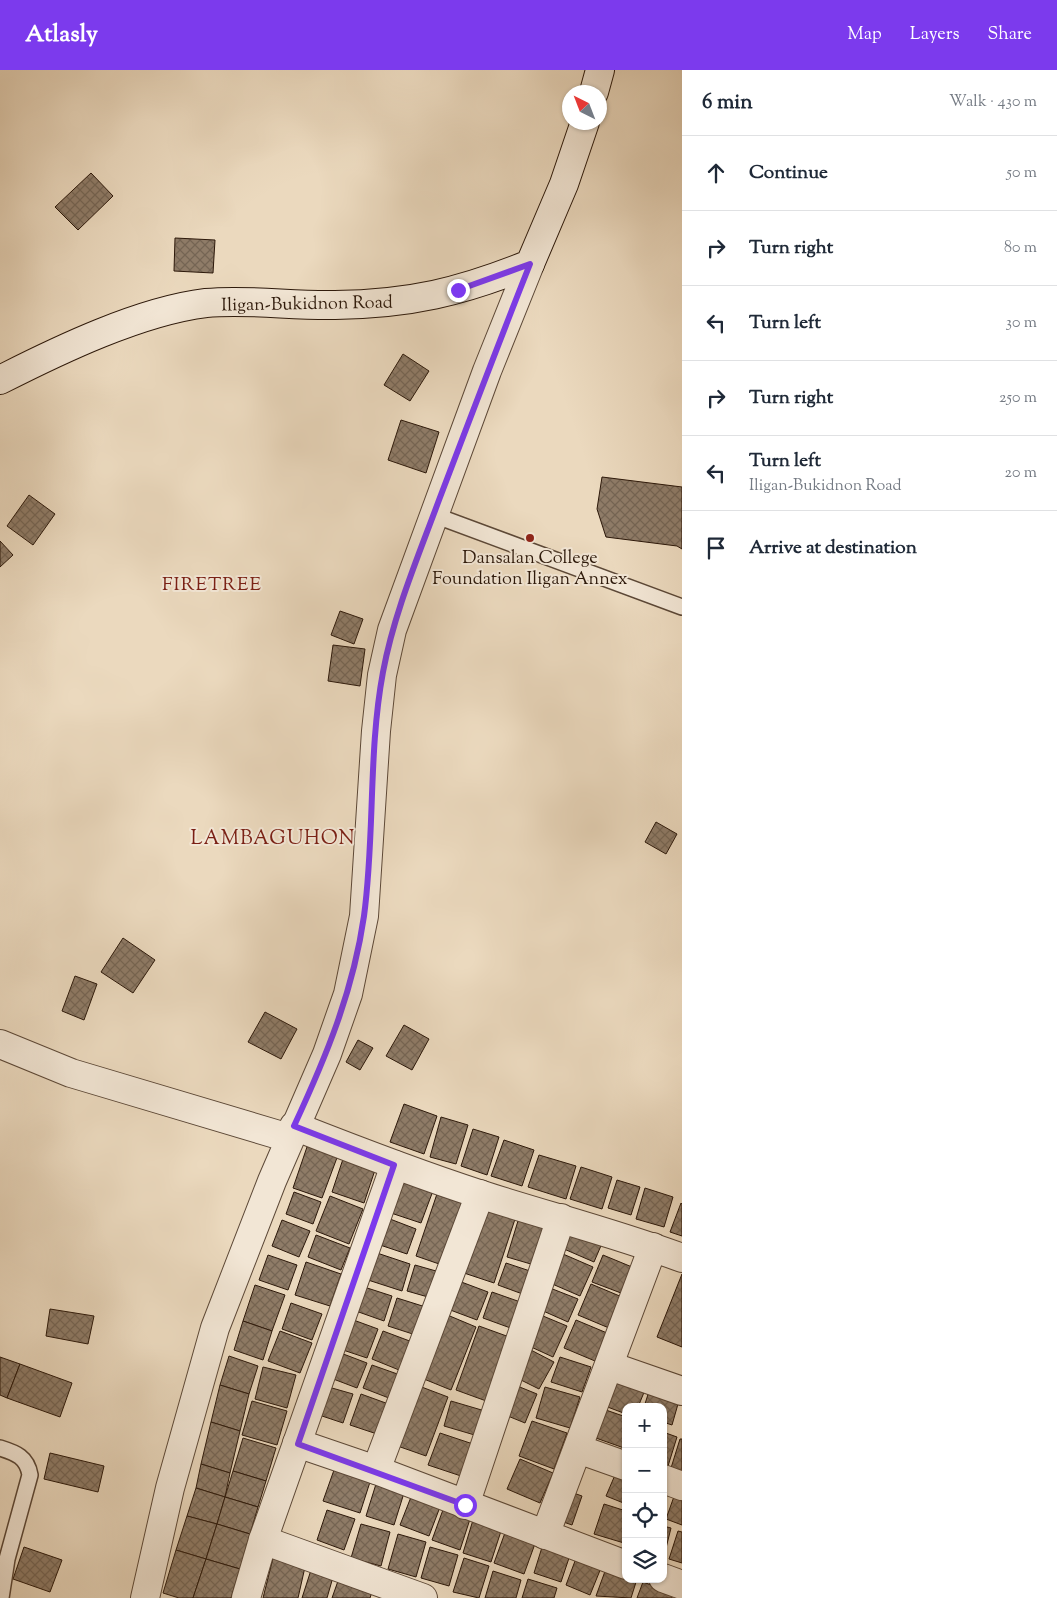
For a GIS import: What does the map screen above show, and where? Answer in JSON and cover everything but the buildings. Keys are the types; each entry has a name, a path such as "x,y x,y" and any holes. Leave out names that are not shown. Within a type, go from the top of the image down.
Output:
{"street":[{"path":"596,85 600,70"},
{"path":"145,1598 170,1488 215,1328 292,1132 327,1054 348,994 364,916 376,731 382,675 392,630 487,371 564,184 582,130"},
{"name":"Iligan-Bukidnon Road","path":"0,380 54,352 146,317 206,304 334,305 405,302 458,290 530,264"},
{"path":"0,1044 71,1073 292,1132 480,1194 653,1247 682,1258"},
{"path":"246,1598 263,1540 394,1165"},
{"path":"376,1470 480,1194"},
{"path":"465,1505 561,1218"},
{"path":"546,1535 653,1247"},
{"path":"610,1366 682,1391"},
{"path":"298,1444 376,1470 622,1564"},
{"path":"578,1449 622,1465"},
{"path":"667,1480 682,1486"},
{"path":"263,1540 423,1598"},
{"path":"667,1579 682,1585"}],"lane":[{"path":"434,516 682,607"},
{"path":"0,1448 21,1456 26,1462 30,1475 3,1558 1,1598"}],"place":[{"name":"Dansalan College Foundation Iligan Annex","path":"530,538"}],"district":[{"name":"FIRETREE","path":"212,583"},
{"name":"LAMBAGUHON","path":"273,837"}],"route":[{"path":"458,290 530,264 487,371 392,630 382,675 376,731 364,916 348,994 327,1054 294,1126 394,1165 298,1444 376,1470 465,1505"}]}
